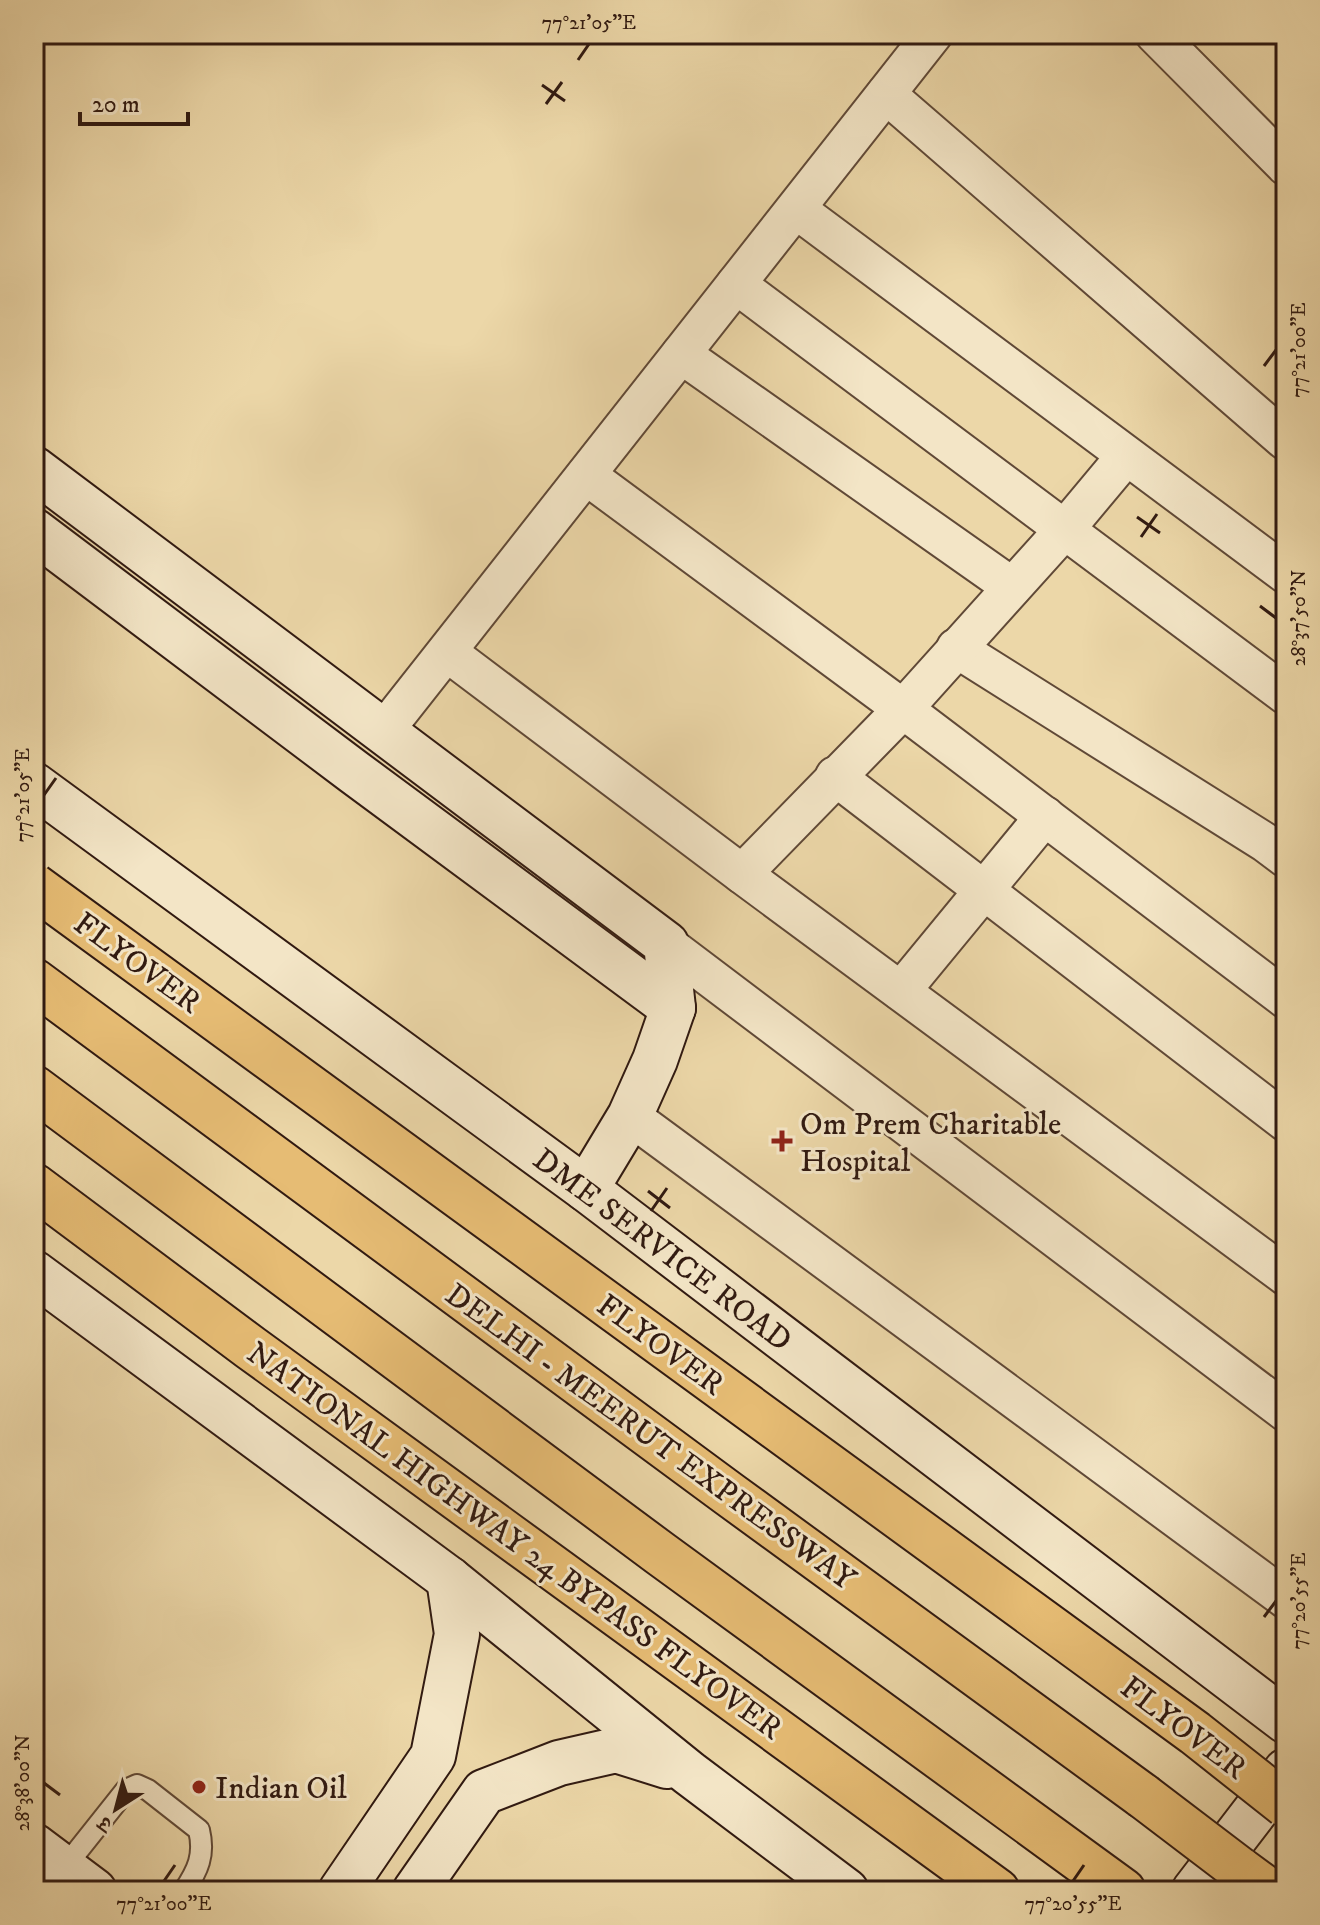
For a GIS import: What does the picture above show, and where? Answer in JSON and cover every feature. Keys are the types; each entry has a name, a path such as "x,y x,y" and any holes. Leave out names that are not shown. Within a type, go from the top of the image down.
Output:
{"highway":[{"name":"FLYOVER","path":"34,886 1182,1724 1286,1805"},
{"name":"DELHI - MEERUT EXPRESSWAY","path":"34,981 1254,1880"},
{"path":"34,1088 635,1535 1106,1878"},
{"name":"NATIONAL HIGHWAY 24 BYPASS FLYOVER","path":"34,1186 251,1348 997,1891"}],"street":[{"path":"383,732 933,34"},
{"path":"1155,34 1286,166"},
{"path":"886,94 1286,441"},
{"path":"796,209 1286,574"},
{"path":"736,284 1286,695"},
{"path":"681,354 1012,587"},
{"path":"742,874 903,709 1065,529 1126,456"},
{"path":"34,469 1286,1412"},
{"path":"586,475 903,709 1286,999"},
{"path":"34,531 673,1008"},
{"path":"208,662 235,620"},
{"path":"956,648 1286,858"},
{"path":"447,652 1286,1276"},
{"path":"835,776 1286,1122"},
{"name":"DME SERVICE ROAD","path":"34,785 586,1189 1286,1721"},
{"path":"901,991 1045,816"},
{"path":"586,1189 630,1116 655,1060 673,1008 666,944"},
{"path":"630,1116 1286,1599"},
{"path":"34,1273 449,1579 689,1773 846,1891"},
{"path":"341,1891 433,1756 457,1634 449,1579"},
{"path":"415,1891 484,1792 559,1763 616,1750 689,1773"},
{"path":"1194,1891 1286,1771"}],"lane":[{"path":"64,1869 126,1790 137,1785 148,1790 199,1830 203,1846 199,1867 184,1891"}],"place":[{"name":"Om Prem Charitable Hospital","path":"782,1141"},
{"name":"Indian Oil","path":"199,1787"}]}
